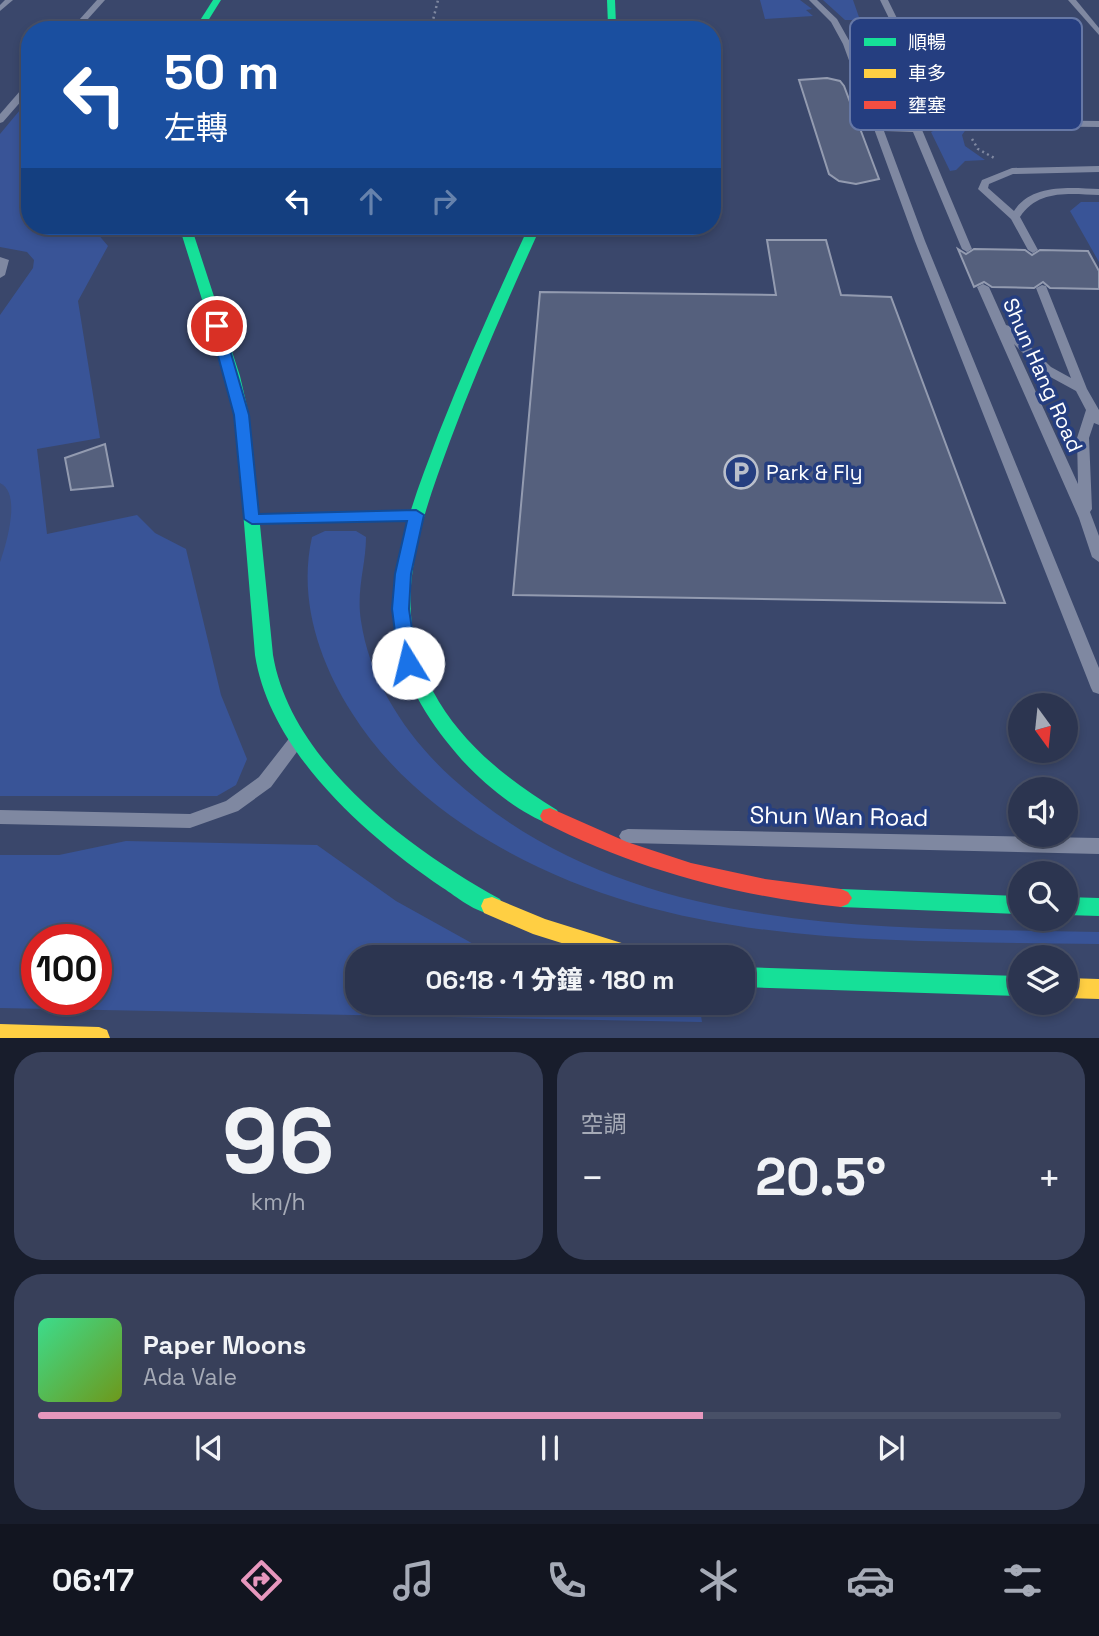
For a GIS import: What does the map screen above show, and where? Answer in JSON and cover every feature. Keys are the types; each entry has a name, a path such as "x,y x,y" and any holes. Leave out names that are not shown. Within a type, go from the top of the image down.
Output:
{"highway":[{"path":"204,21 217,0"},
{"path":"611,0 612,21"},
{"path":"188,235 233,376 242,415 268,673 281,706 299,738 349,799 406,851 443,878 511,915 593,945"},
{"path":"531,235 464,383 416,515 403,574 401,609 408,663 422,698 443,731 481,769 527,802 579,832 652,861 762,889 870,901 1008,905"},
{"path":"1078,906 1099,907"},
{"path":"755,977 1008,986"},
{"path":"1078,988 1099,989"},
{"path":"0,1035 99,1038"}],"lane":[{"path":"82,21 101,0"},
{"path":"813,0 834,21 850,52"},
{"path":"884,0 893,18"},
{"path":"1072,0 1099,33"},
{"path":"0,120 21,96"},
{"path":"881,130 920,241 1099,688"},
{"path":"919,130 967,249"},
{"path":"1033,250 1015,217 983,189 985,182 1012,171 1099,169"},
{"path":"1015,217 1021,204 1034,197 1069,191 1099,192"},
{"path":"0,260 4,260 0,275"},
{"name":"Shun Hang Road","path":"983,287 1086,518 1099,557"},
{"path":"1042,288 1082,389 1096,416 1083,438 1086,518"},
{"path":"995,316 1024,350 1047,370 1082,389"},
{"path":"252,519 416,515"},
{"path":"0,817 190,821 232,806 265,782 299,738"},
{"name":"Shun Wan Road","path":"579,832 645,837 1099,846"}],"path":[{"path":"433,21 438,0"},
{"path":"983,130 975,134 971,142 974,145 999,160 1038,169"}],"shaded area":[{"path":"760,0 800,0 812,9 806,10 813,16 765,19"},
{"path":"823,0 853,0 859,18 845,20"},
{"path":"21,109 21,235 99,235 108,246 78,301 100,438 37,449 47,534 137,515 155,533 186,549 221,695 247,759 236,785 217,796 0,796 0,315 33,268 34,260 27,252 0,247 0,134"},
{"path":"966,130 962,135 965,146 985,160 965,161 956,170 950,171 931,132"},
{"path":"1081,202 1099,202 1099,262 1070,211"},
{"path":"0,483 7,489 11,508 0,562"},
{"path":"325,531 356,531 366,537 360,610 366,644 382,687 420,745 452,778 521,830 596,869 676,896 758,913 843,923 929,928 1099,932 1099,944 864,939 710,921 635,903 562,878 491,842 451,816 396,769 365,733 340,693 314,629 308,583 312,537"},
{"path":"126,841 317,845 396,901 475,945 345,945 345,1015 112,1010 112,924 21,924 21,1008 0,1008 0,855 59,855"},
{"path":"351,1015 701,1015 702,1022"}],"building":[{"path":"827,78 840,81 850,102 850,130 861,130 879,179 856,184 839,181 829,174 799,80"},
{"path":"767,240 826,240 841,295 891,297 1005,603 513,595 540,292 776,295"},
{"path":"958,249 966,254 974,249 1025,250 1032,255 1040,250 1088,251 1099,271 1099,289 1050,288 1043,282 1034,288 992,287 984,282 974,287"},
{"path":"105,444 113,486 71,490 65,458"}],"traffic: fast":[{"path":"204,21 217,0"},
{"path":"611,0 612,21"},
{"path":"188,235 233,376 242,415 264,655 268,674 282,710 329,778 358,809 424,864 492,906"},
{"path":"531,235 475,360 429,477 407,551 402,589 403,626 410,661 442,724 491,776 550,816"},
{"path":"841,898 1008,905"},
{"path":"1078,906 1099,907"},
{"path":"755,977 1008,986"}],"traffic: slow":[{"path":"492,906 541,927 598,945"},
{"path":"1078,988 1099,989"},
{"path":"0,1035 99,1038"}],"traffic: jam":[{"path":"550,816 620,848 691,872 765,888 841,898"}],"place":[{"name":"Park & Fly","path":"741,472"}],"route":[{"path":"217,326 242,415 252,519 416,515 403,574 401,609 408,663"}]}
